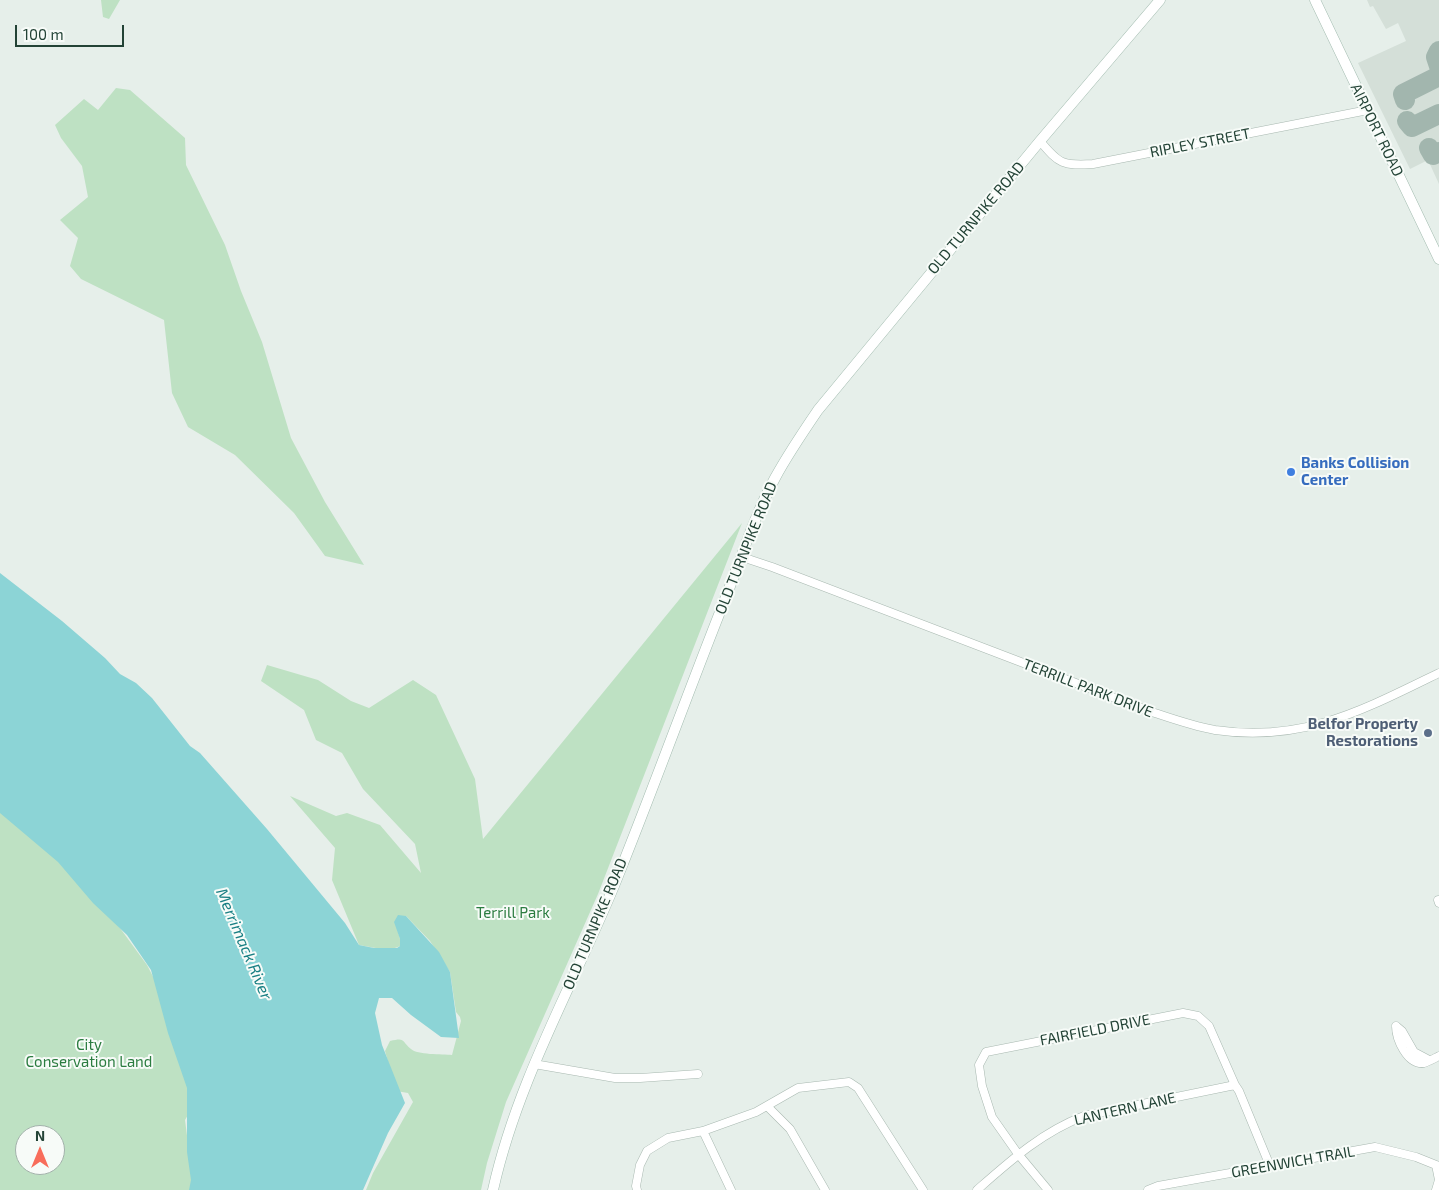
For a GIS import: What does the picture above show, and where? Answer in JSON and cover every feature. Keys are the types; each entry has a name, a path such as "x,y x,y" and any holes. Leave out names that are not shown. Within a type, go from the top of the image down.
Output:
{"street":[{"name":"OLD TURNPIKE ROAD","path":"493,1190 515,1109 613,886 742,557 775,478 818,410 1040,141 1160,0"},
{"name":"AIRPORT ROAD","path":"1316,0 1439,259"},
{"name":"RIPLEY STREET","path":"1040,141 1060,161 1076,165 1093,164 1368,110"},
{"name":"TERRILL PARK DRIVE","path":"742,557 772,566 1149,711 1188,724 1214,730 1263,733 1296,730 1338,720 1439,673"},
{"name":"FAIRFIELD DRIVE","path":"1048,1190 1018,1154 992,1117 982,1086 978,1064 986,1052 1183,1013 1198,1016 1208,1026 1239,1090 1270,1166"},
{"path":"1429,1060 1414,1052 1402,1031 1396,1026 1396,1034 1408,1056 1415,1061 1423,1063 1439,1056"},
{"path":"534,1064 615,1078 698,1074"},
{"path":"637,1190 640,1165 647,1151 668,1138 703,1131 756,1112 798,1088 849,1082 858,1088 923,1190"},
{"name":"LANTERN LANE","path":"977,1190 1018,1154 1065,1123 1084,1116 1235,1085"},
{"path":"767,1106 790,1130 825,1190"},
{"path":"703,1131 731,1190"},
{"name":"GREENWICH TRAIL","path":"1148,1190 1158,1186 1375,1147 1416,1157 1437,1165"},
{"path":"1436,1190 1439,1180 1437,1165"}],"shaded area":[{"path":"1367,0 1439,0 1439,184 1428,160 1410,169 1358,63 1406,41 1398,23 1386,29 1373,6 1370,7"}],"green space":[{"path":"101,0 120,0 109,19 103,17"},
{"path":"116,88 130,90 185,138 186,165 225,245 262,342 291,438 325,502 364,565 325,556 294,513 235,455 188,427 172,393 164,320 81,279 70,266 78,238 60,220 88,197 82,166 61,138 55,125 84,99 98,110"},
{"name":"Terrill Park","path":"742,523 598,894 506,1102 487,1163 481,1190 366,1190 373,1173 413,1102 408,1093 396,1091 385,1051 390,1041 403,1040 414,1051 452,1055 461,1021 456,1012 450,972 430,941 406,916 395,921 400,946 386,949 359,945 332,880 335,848 290,796 336,816 347,813 380,825 421,873 415,844 363,789 342,753 316,740 304,710 261,681 267,665 318,680 351,701 369,708 413,680 436,695 475,779 483,839"},
{"name":"City Conservation Land","path":"0,808 29,830 117,924 147,965 161,992 180,1041 191,1110 185,1120 194,1190 0,1190"}],"water":[{"name":"Merrimack River","path":"0,573 62,621 105,658 120,674 136,683 152,698 190,746 200,753 267,829 345,923 359,945 374,948 397,948 400,946 400,939 394,922 398,915 406,916 439,952 450,972 459,1038 441,1037 392,998 379,998 375,1013 382,1045 405,1103 388,1133 363,1190 189,1190 191,1180 187,1152 187,1088 168,1033 151,970 127,935 93,903 58,862 0,813"}],"taxiway":[{"path":"1439,51 1436,57 1439,66"},
{"path":"1405,100 1403,94 1439,76"},
{"path":"1407,121 1412,127 1439,114"},
{"path":"1429,148 1433,155 1439,152"}],"place":[{"name":"Banks Collision Center","path":"1291,472"},
{"name":"Belfor Property Restorations","path":"1428,733"}]}
